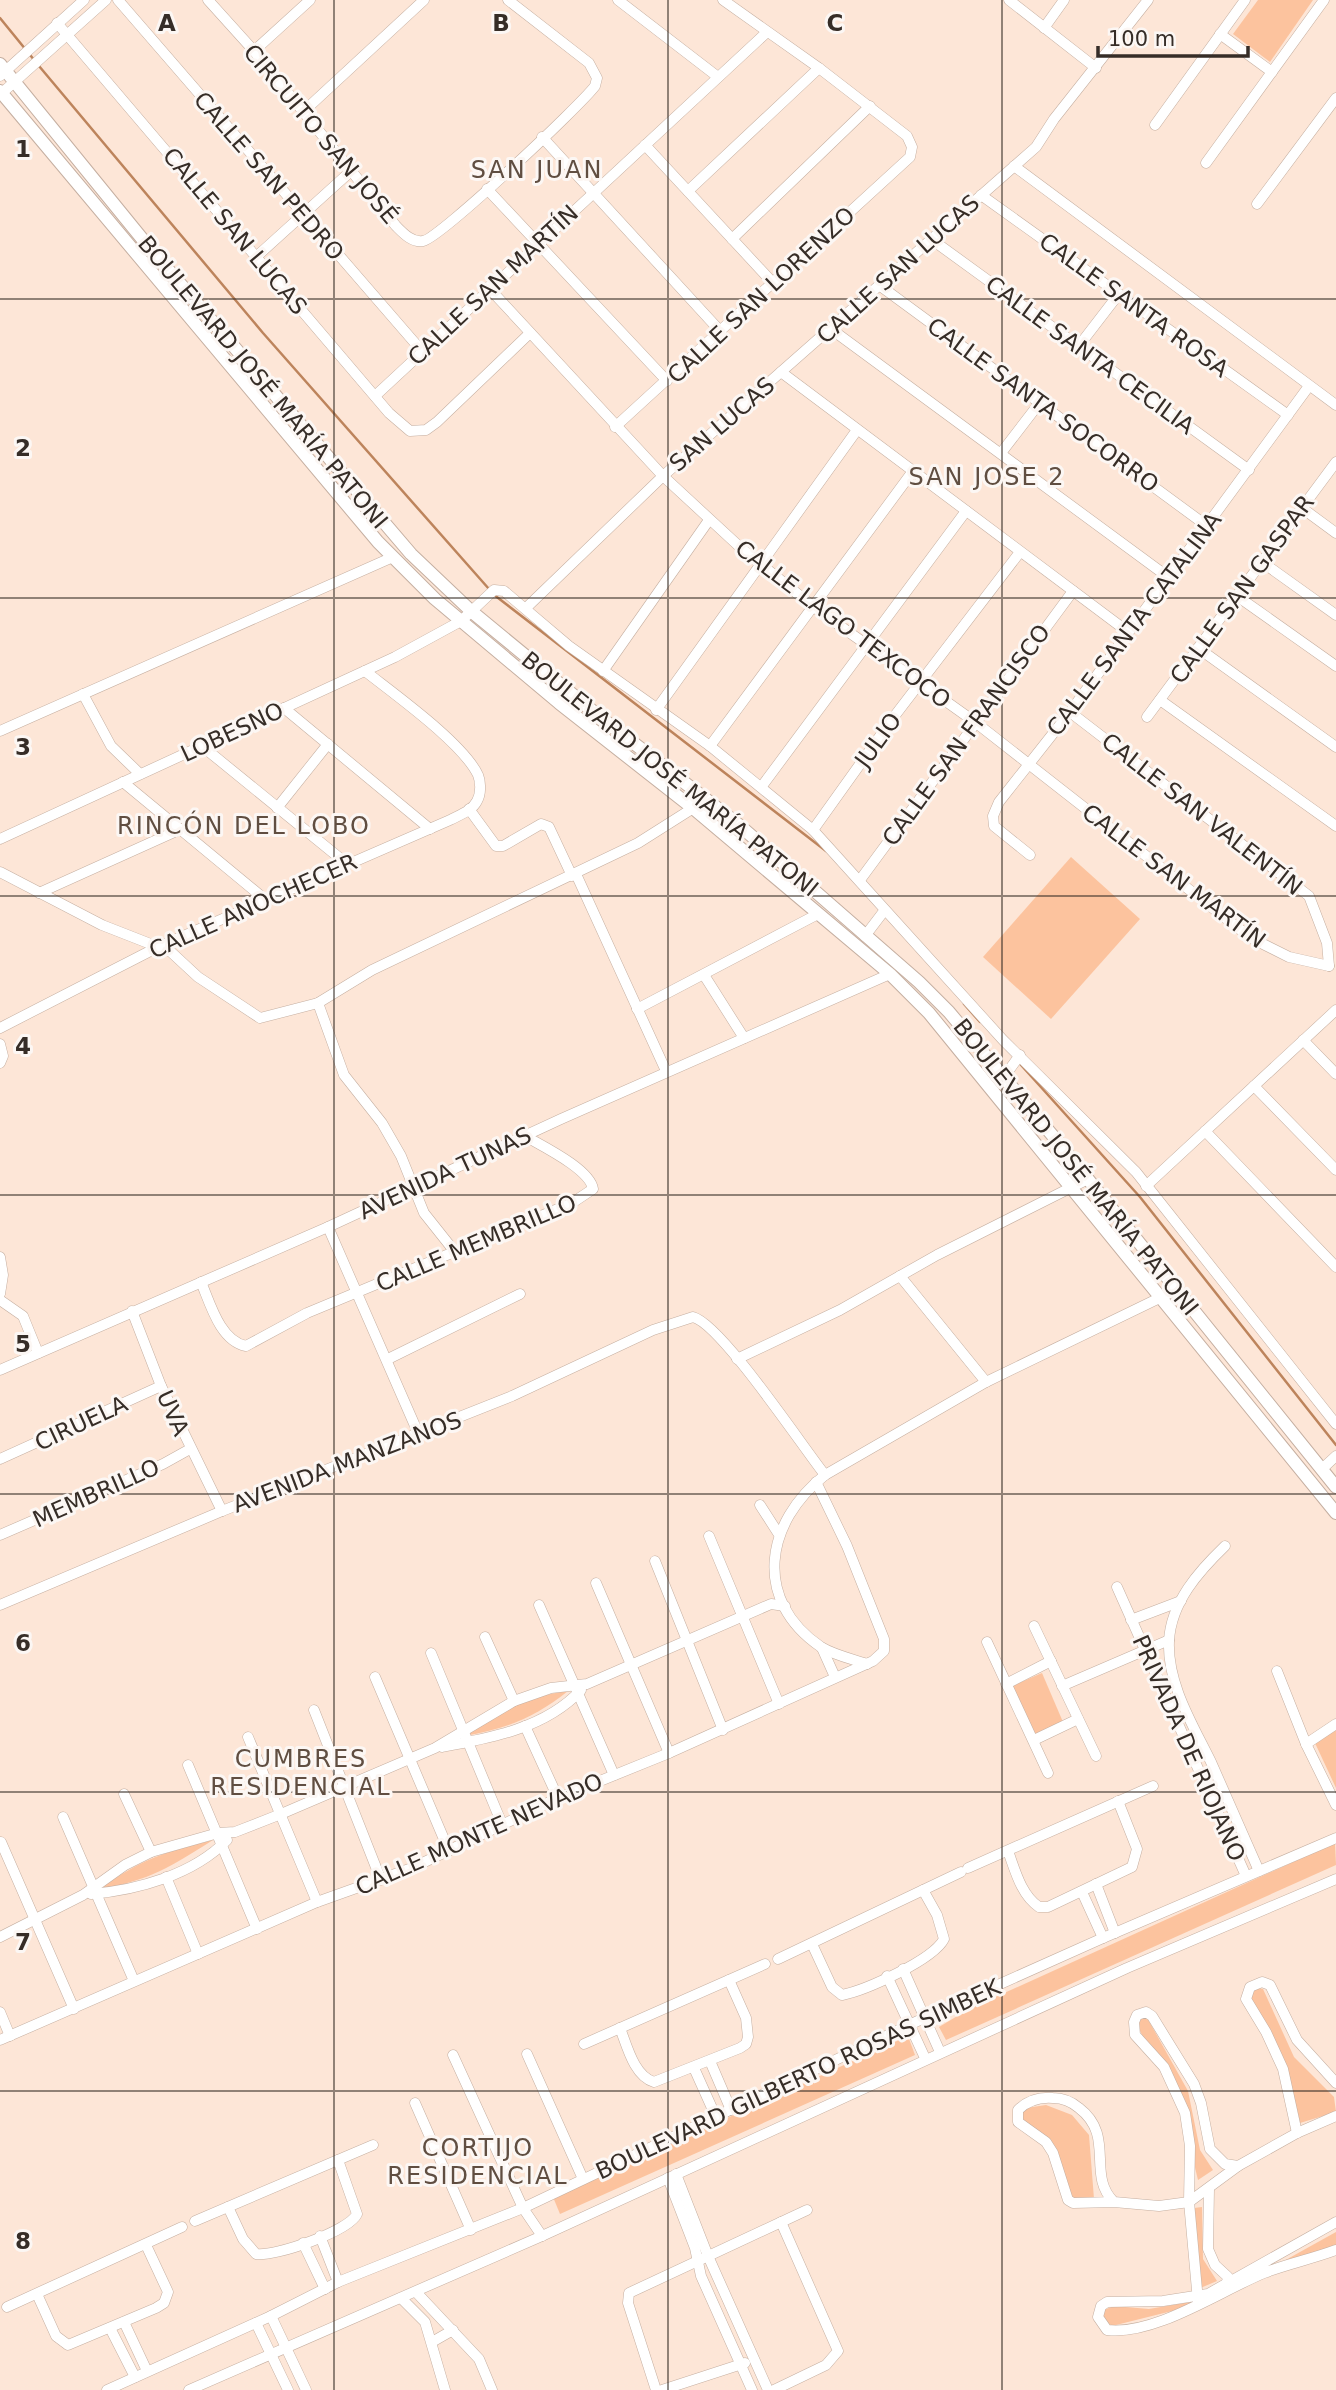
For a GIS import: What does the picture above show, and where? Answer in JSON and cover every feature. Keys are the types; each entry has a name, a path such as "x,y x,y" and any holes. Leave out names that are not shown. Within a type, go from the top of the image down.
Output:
{"main road":[{"name":"BOULEVARD JOSÉ MARÍA PATONI","path":"5,68 19,78 148,246 384,526 471,611 595,713 706,797 866,936 933,996 1008,1072 1088,1179 1336,1488"},
{"name":"BOULEVARD JOSÉ MARÍA PATONI","path":"1,92 393,557 461,621 589,727 694,809 890,974 953,1041 1336,1513"},
{"path":"740,848 751,836"}],"street":[{"path":"5,68 84,0"},
{"path":"1,92 106,0"},
{"name":"CALLE SAN PEDRO","path":"118,0 421,350"},
{"name":"CIRCUITO SAN JOSÉ","path":"208,0 254,51 396,226 415,241 433,237 487,189 590,93 597,78 589,63 508,0"},
{"path":"254,51 310,0"},
{"path":"303,112 424,0"},
{"path":"522,11 530,0"},
{"path":"618,0 718,77"},
{"path":"723,0 870,106 732,239"},
{"path":"1009,0 1096,68"},
{"path":"1044,28 1064,0"},
{"name":"CALLE SAN LUCAS","path":"781,372 1036,147 1054,119 1147,0"},
{"path":"1154,125 1245,0"},
{"path":"1206,163 1324,0"},
{"name":"CALLE SAN LUCAS","path":"57,23 374,396 402,425 418,432 437,422 530,333"},
{"name":"CALLE SAN MARTÍN","path":"374,396 488,287 593,194 766,33"},
{"path":"1220,34 1272,72"},
{"path":"688,191 819,68"},
{"path":"1257,204 1336,98"},
{"name":"CALLE SAN LORENZO","path":"615,427 910,157 911,142 870,106"},
{"path":"542,137 721,332"},
{"path":"645,145 773,283"},
{"path":"1014,166 1336,405"},
{"path":"256,257 351,171"},
{"path":"487,189 667,382"},
{"name":"CALLE SANTA ROSA","path":"981,195 1288,415"},
{"name":"CALLE SANTA CECILIA","path":"930,239 1249,470"},
{"name":"CALLE SANTA SOCORRO","path":"879,285 1041,401 1207,526"},
{"name":"CALLE LAGO TEXCOCO","path":"488,287 615,427 709,520 815,608 975,722 1029,765"},
{"path":"1078,347 1118,295"},
{"path":"831,329 1168,578"},
{"path":"781,372 1128,632"},
{"name":"SAN LUCAS","path":"526,608 663,477 781,372"},
{"name":"CALLE SANTA CATALINA","path":"1030,855 997,831 993,821 999,802 1070,712 1309,386"},
{"path":"1001,453 1041,401"},
{"path":"656,710 857,430"},
{"name":"CALLE SAN GASPAR","path":"1147,717 1336,462"},
{"path":"710,746 815,608 913,471"},
{"path":"1302,508 1336,533"},
{"path":"762,786 868,646 965,511"},
{"path":"603,671 709,520"},
{"name":"JULIO","path":"813,830 919,683 1020,552"},
{"path":"0,731 393,557"},
{"path":"1262,562 1336,615"},
{"name":"LOBESNO","path":"0,839 365,671 461,621 494,590 504,591 526,608"},
{"name":"CALLE SAN FRANCISCO","path":"860,880 1073,591"},
{"path":"1237,596 1336,666"},
{"path":"526,608 603,671 762,786 813,830 860,880 884,911 1020,1056 1146,1185 1336,1424"},
{"path":"1198,648 1336,747"},
{"path":"365,671 440,733 473,768 478,775 480,793 469,809 496,846 503,846 541,824 549,827 666,1072"},
{"path":"83,694 111,746 140,774"},
{"path":"1160,700 1336,825"},
{"path":"284,708 430,829"},
{"name":"CALLE SAN VALENTÍN","path":"1070,712 1309,896 1327,943 1332,970"},
{"path":"277,807 328,744"},
{"path":"202,746 347,864"},
{"name":"CALLE SAN MARTÍN","path":"1029,765 1251,938 1289,957 1332,970"},
{"path":"123,782 267,901"},
{"path":"0,872 102,925 171,952 198,977 260,1018 318,1003 342,986 574,875 664,828 694,809 706,797"},
{"name":"CALLE ANOCHECER","path":"0,1028 158,947 430,829 469,809"},
{"path":"39,893 181,829"},
{"path":"866,936 884,911"},
{"path":"637,1009 818,914"},
{"name":"AVENIDA TUNAS","path":"0,1370 414,1189 666,1072 890,974"},
{"path":"704,975 744,1038"},
{"path":"318,1003 344,1074 382,1123 424,1213 455,1252"},
{"path":"1146,1185 1336,1010"},
{"path":"1303,1040 1336,1074"},
{"path":"0,1044 3,1056 0,1063"},
{"path":"1008,1072 1020,1056"},
{"path":"1254,1086 1336,1170"},
{"path":"1205,1131 1336,1267"},
{"name":"CALLE MEMBRILLO","path":"358,1294 572,1203 593,1189 587,1176 525,1136"},
{"path":"821,1478 737,1359 831,1315 900,1276 1088,1179"},
{"path":"328,1227 419,1435"},
{"path":"0,1257 3,1275 0,1294"},
{"path":"900,1276 986,1382"},
{"path":"201,1282 226,1334 232,1341 246,1346 297,1318 358,1294"},
{"path":"867,1664 822,1647 798,1625 785,1606 775,1562 778,1533 790,1509 821,1478 986,1382 1176,1290"},
{"path":"388,1359 520,1294"},
{"path":"0,1300 23,1316 38,1353"},
{"name":"UVA","path":"132,1311 161,1386 222,1511"},
{"name":"AVENIDA MANZANOS","path":"0,1605 222,1511 512,1396 653,1330 693,1317 707,1323 737,1359"},
{"name":"CIRUELA","path":"0,1459 161,1386"},
{"name":"MEMBRILLO","path":"0,1535 163,1464 190,1449"},
{"path":"1322,1469 1336,1456"},
{"name":"CALLE MONTE NEVADO","path":"0,2040 317,1902 382,1880 449,1851 558,1798 669,1754 867,1664 879,1656 884,1651 884,1639 821,1478"},
{"path":"760,1505 778,1533"},
{"path":"709,1536 779,1704"},
{"name":"PRIVADA DE RIOJANO","path":"1225,1546 1204,1566 1181,1601 1169,1640 1175,1682 1259,1871"},
{"path":"654,1561 723,1730"},
{"path":"596,1583 669,1754"},
{"name":"PRIVADA DE RIOJANO","path":"1118,1587 1246,1876"},
{"path":"771,1604 780,1592"},
{"name":"PRIVADA DE RIOJANO","path":"1132,1620 1181,1601"},
{"path":"435,1748 526,1726 562,1707 577,1689 587,1684 771,1604 785,1606"},
{"path":"540,1605 614,1775"},
{"path":"1034,1626 1096,1756"},
{"path":"485,1637 514,1701"},
{"path":"1062,1686 1169,1640"},
{"path":"987,1642 1048,1773"},
{"path":"822,1647 835,1677"},
{"path":"431,1653 461,1731 502,1824"},
{"path":"1006,1684 1051,1661"},
{"path":"1277,1671 1306,1744 1336,1805"},
{"path":"375,1677 449,1851"},
{"path":"0,1937 94,1891 151,1852 218,1833 235,1832 435,1748 514,1701 551,1688 577,1689"},
{"path":"314,1710 382,1880"},
{"path":"1034,1740 1077,1719"},
{"path":"1306,1744 1336,1724"},
{"path":"526,1726 558,1798"},
{"path":"248,1737 317,1902"},
{"path":"1190,1753 1203,1746"},
{"path":"188,1765 257,1929"},
{"path":"778,1959 965,1870 1153,1786"},
{"path":"124,1794 151,1852"},
{"path":"1008,1851 1017,1876 1033,1903 1039,1907 1048,1907 1082,1892 1123,1872 1136,1860 1137,1849 1118,1801"},
{"path":"1222,1821 1235,1816"},
{"path":"63,1817 134,1981"},
{"path":"94,1891 119,1892 166,1877 223,1844 235,1832"},
{"name":"BOULEVARD GILBERTO ROSAS SIMBEK","path":"107,2390 271,2316 338,2282 523,2208 924,2018 1336,1838"},
{"path":"1,1842 37,1919 74,2009"},
{"path":"166,1877 198,1954"},
{"name":"BOULEVARD GILBERTO ROSAS SIMBEK","path":"189,2390 542,2236 925,2058 1336,1879"},
{"path":"1096,1884 1115,1933"},
{"path":"812,1944 837,1993 850,1993 903,1969 932,1954 944,1939 937,1914 923,1890"},
{"path":"1082,1892 1103,1938"},
{"path":"584,2044 765,1964"},
{"path":"903,1969 940,2052"},
{"path":"887,1976 925,2058"},
{"path":"620,2028 633,2059 647,2080 664,2080 740,2049 748,2037 746,2018 729,1980"},
{"path":"1297,2133 1283,2069 1266,2032 1246,1999 1250,1987 1262,1982 1270,1986 1297,2040 1336,2083"},
{"path":"0,2012 10,2036"},
{"path":"1198,2301 1189,2202 1190,2146 1185,2113 1164,2067 1135,2035 1134,2022 1137,2015 1146,2012 1152,2016 1194,2084 1201,2103 1210,2149 1216,2158 1238,2166"},
{"path":"527,2054 583,2179"},
{"path":"453,2055 523,2208 542,2236"},
{"path":"710,2061 731,2110"},
{"path":"694,2068 716,2117"},
{"path":"1114,2202 1104,2190 1100,2139 1087,2114 1073,2103 1056,2098 1035,2099 1018,2110 1018,2122 1046,2143 1054,2153 1070,2202 1159,2206 1189,2202 1238,2166 1297,2133 1336,2116"},
{"path":"415,2102 471,2230"},
{"path":"195,2221 373,2145"},
{"path":"228,2207 243,2239 256,2253 272,2255 320,2236 347,2224 357,2214 338,2160"},
{"path":"672,2176 768,2390"},
{"path":"672,2176 696,2261 752,2390"},
{"path":"1209,2188 1208,2249 1215,2265 1228,2277 1226,2289"},
{"path":"656,2390 627,2298 636,2287 807,2210"},
{"path":"774,2390 826,2365 838,2351 780,2222"},
{"path":"1226,2289 1336,2222"},
{"path":"7,2307 182,2227"},
{"path":"320,2236 338,2282"},
{"path":"303,2243 325,2289"},
{"path":"37,2294 62,2343 78,2343 156,2308 167,2297 163,2276 146,2245"},
{"path":"1198,2301 1107,2302 1101,2306 1098,2317 1107,2329 1116,2331 1169,2317 1198,2301 1262,2274 1336,2250"},
{"path":"416,2292 479,2359 492,2390"},
{"path":"401,2298 425,2322 445,2390"},
{"path":"271,2316 306,2390"},
{"path":"124,2322 147,2371"},
{"path":"256,2323 288,2390"},
{"path":"110,2328 135,2377"},
{"path":"432,2342 453,2330"},
{"path":"662,2390 753,2359"}],"shaded area":[{"path":"1258,0 1313,0 1270,62 1233,34"},
{"path":"1071,857 1140,919 1051,1019 983,957"},
{"path":"1042,1673 1063,1722 1034,1735 1012,1686"},
{"path":"568,1691 520,1721 464,1736 513,1706"},
{"path":"1336,1730 1336,1788 1315,1743"},
{"path":"213,1840 160,1871 100,1889 128,1870 154,1858"},
{"path":"1335,1843 1336,1865 946,2040 939,2027 969,2009"},
{"path":"1252,1987 1263,1989 1294,2057 1334,2097 1336,2112 1300,2123 1281,2058 1249,1999"},
{"path":"1145,2014 1188,2091 1200,2150 1213,2170 1198,2180 1185,2105 1171,2075 1150,2049 1140,2030 1137,2020"},
{"path":"908,2036 915,2055 560,2214 553,2197"},
{"path":"1046,2105 1072,2115 1089,2135 1094,2199 1068,2200 1049,2141 1025,2127 1020,2117 1026,2108"},
{"path":"1202,2207 1203,2259 1217,2281 1198,2289 1194,2208"},
{"path":"1336,2232 1336,2246 1282,2262"},
{"path":"1196,2301 1176,2310 1112,2326 1103,2319 1104,2310 1114,2306 1149,2309"}],"waterway":[{"path":"0,18 35,61"},
{"path":"39,66 263,333 489,589"},
{"path":"493,594 826,851"},
{"path":"964,1004 980,1022"},
{"path":"1021,1065 1140,1197 1336,1445"}],"district":[{"name":"SAN JUAN","path":"537,170"},
{"name":"SAN JOSE 2","path":"987,477"},
{"name":"RINCÓN DEL LOBO","path":"244,826"},
{"name":"CUMBRES RESIDENCIAL","path":"301,1773"},
{"name":"CORTIJO RESIDENCIAL","path":"478,2162"}]}
